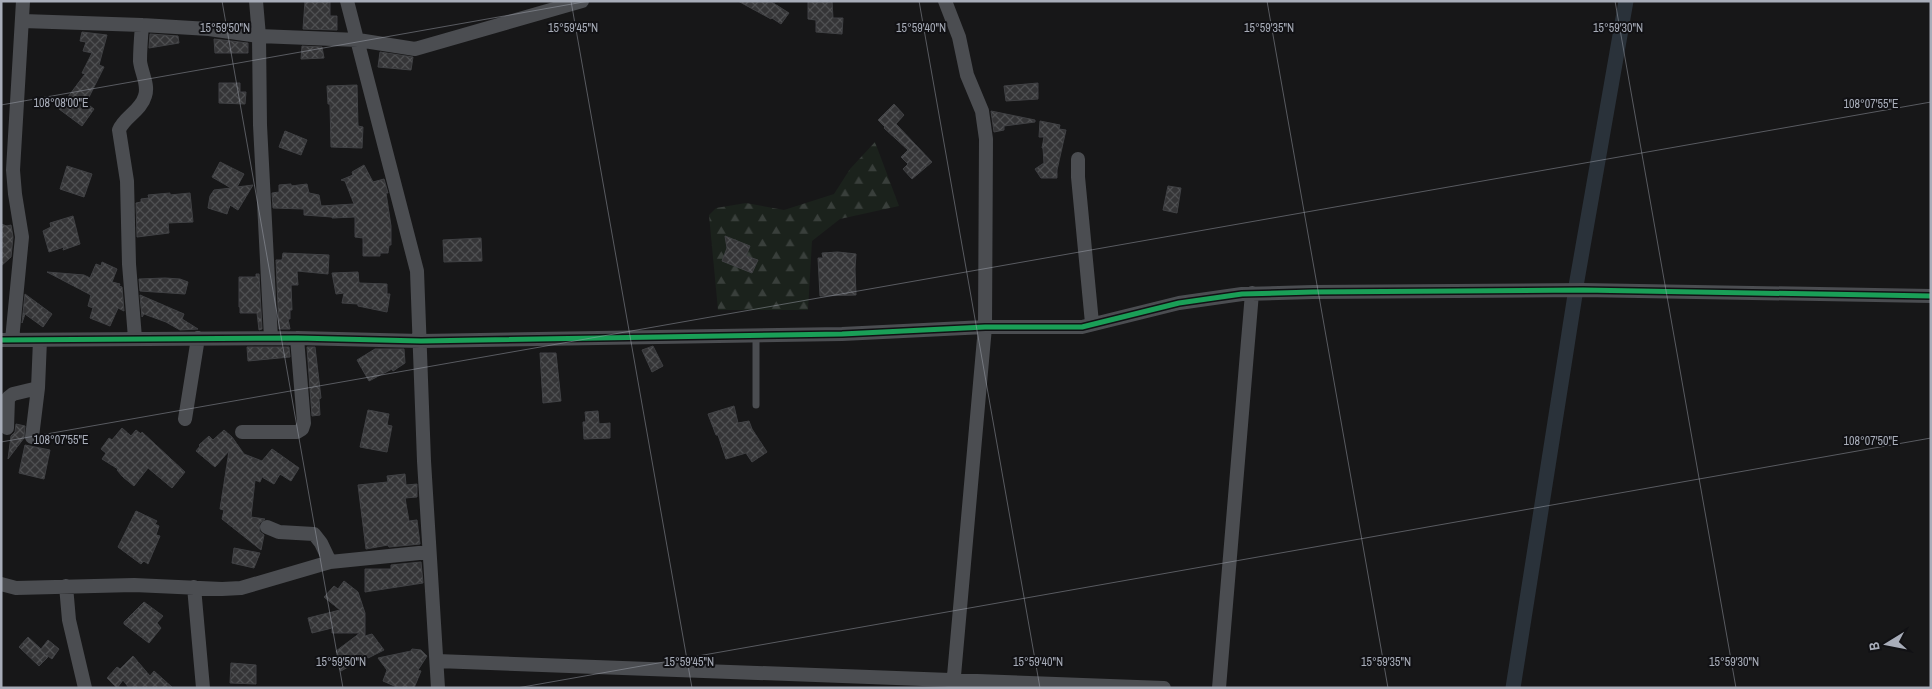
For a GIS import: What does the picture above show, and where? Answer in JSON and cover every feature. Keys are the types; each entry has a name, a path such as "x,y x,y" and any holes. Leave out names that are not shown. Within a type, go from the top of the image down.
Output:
{"street":[{"path":"23,1 13,170 22,237 7,340 297,338 421,341 756,336 986,327 1082,327 1180,302 1252,293 1583,290 1931,296"},
{"path":"256,1 259,36 260,125 271,338"},
{"path":"347,1 417,271 424,461 438,688"},
{"path":"23,21 209,29 259,36 358,40 415,49 582,1"},
{"path":"945,1 959,37 967,75 982,111 986,138 986,327 953,684"},
{"path":"135,338 129,264 126,181 119,130 137,110 145,96 146,89 140,63 142,25"},
{"path":"1078,159 1092,323"},
{"path":"1219,688 1252,293"},
{"path":"185,419 198,338"},
{"path":"242,432 297,432 302,429 304,423 297,338"},
{"path":"32,436 38,388 40,340"},
{"path":"7,428 8,398 13,394 38,388"},
{"path":"267,526 279,532 314,534 322,543 330,562"},
{"path":"1,584 16,588 134,585 222,589 241,588 330,562 429,552"},
{"path":"66,586 69,620 85,688"},
{"path":"194,587 203,688"},
{"path":"437,662 953,684 1164,688"}],"lane":[{"path":"756,336 756,405"}],"green space":[{"path":"875,142 899,206 840,219 812,241 808,310 718,310 709,215 716,208 746,203 784,210 834,194 850,169"}],"building":[{"path":"305,1 330,1 330,16 337,16 337,30 303,29"},
{"path":"738,1 770,1 789,13 781,24"},
{"path":"808,1 832,1 833,18 843,18 842,34 816,32 816,20 808,19"},
{"path":"82,32 107,35 99,65 104,67 86,103 94,109 82,126 59,109 85,74 82,73 92,53 83,51 86,42 80,41"},
{"path":"150,34 178,36 179,43 149,48"},
{"path":"214,39 248,43 248,53 215,53"},
{"path":"302,46 322,47 324,58 301,59"},
{"path":"380,52 413,57 411,70 378,67"},
{"path":"219,83 240,83 240,92 246,92 245,104 219,103"},
{"path":"1038,83 1038,99 1006,101 1004,86"},
{"path":"357,85 358,126 363,127 362,148 331,147 330,104 328,104 327,86"},
{"path":"894,104 904,115 896,124 932,162 912,179 903,169 908,164 901,157 908,150 878,120"},
{"path":"991,111 1035,120 1035,122 1004,126 1004,130 994,132"},
{"path":"1040,121 1060,125 1059,129 1066,130 1057,178 1041,178 1035,169 1044,163 1042,148 1044,137 1039,137"},
{"path":"285,131 307,140 301,155 279,147"},
{"path":"220,162 244,174 237,187 253,185 238,210 230,205 227,214 208,208 210,196 214,190 231,188 212,177"},
{"path":"364,165 373,182 384,179 388,193 386,193 391,226 391,245 389,245 388,253 380,253 380,256 363,256 363,238 355,237 355,217 332,218 304,215 304,209 273,208 272,193 279,192 279,185 291,184 291,186 307,184 309,193 319,195 321,206 354,204 345,181 341,180 353,175 352,172"},
{"path":"67,166 92,174 84,197 60,189"},
{"path":"1168,186 1181,188 1177,213 1163,210"},
{"path":"170,193 170,195 190,193 193,222 168,223 169,233 137,237 136,203 141,202 141,199 149,198 148,195"},
{"path":"73,216 80,244 63,250 64,247 49,252 43,231 51,227 50,223"},
{"path":"1,224 11,225 13,237 11,257 1,266"},
{"path":"725,236 750,246 746,256 758,260 752,273 722,261 727,248"},
{"path":"481,238 482,261 444,262 443,240"},
{"path":"283,253 329,255 328,274 297,271 298,285 291,285 292,310 290,310 290,319 288,319 290,329 279,329 276,260 282,260"},
{"path":"822,253 856,254 856,295 820,296 818,258 823,258"},
{"path":"102,262 117,269 112,282 120,284 119,286 122,287 124,311 118,308 110,326 90,318 93,308 88,306 91,295 47,272 84,275 90,278 96,264 101,266"},
{"path":"358,272 359,283 387,284 387,294 390,294 387,312 358,306 358,304 342,303 344,293 336,294 332,273"},
{"path":"256,274 259,274 262,329 259,330 257,313 240,313 239,307 239,277 256,277"},
{"path":"139,279 180,279 188,282 185,294 140,291"},
{"path":"25,294 52,314 43,327 25,314 22,323"},
{"path":"140,295 184,314 182,319 198,329 180,330 166,322 144,314 142,317"},
{"path":"653,346 663,366 652,372 642,350"},
{"path":"247,347 289,347 290,357 248,361"},
{"path":"307,347 315,347 321,398 319,399 320,415 312,416"},
{"path":"375,349 404,349 405,363 393,371 392,369 369,381 357,360"},
{"path":"540,353 556,353 561,401 543,403"},
{"path":"734,406 738,423 749,421 767,452 752,462 746,453 726,459 708,414"},
{"path":"368,410 389,414 387,425 392,426 387,452 360,447"},
{"path":"598,411 599,424 610,423 610,438 584,439 583,422 586,422 585,412"},
{"path":"16,424 25,426 24,438 8,459 11,436 15,432"},
{"path":"122,428 131,436 136,430 141,434 142,432 185,472 172,488 148,468 134,486 123,477 118,469 102,459 106,453 101,449 109,438 112,440"},
{"path":"224,430 232,437 244,454 262,461 272,449 299,468 291,481 280,474 274,484 262,477 260,482 255,480 251,517 265,519 259,524 260,532 264,535 261,550 222,519 224,510 220,509 229,451 215,467 196,451 199,445 209,436 213,440"},
{"path":"25,445 50,450 44,479 19,473"},
{"path":"405,474 406,485 417,484 417,497 405,498 409,521 417,520 420,544 389,547 388,545 366,549 358,485 388,482 387,476"},
{"path":"136,511 157,521 155,524 159,526 156,535 160,536 148,564 144,561 141,564 118,547"},
{"path":"234,548 260,553 254,568 232,563"},
{"path":"421,562 423,583 365,592 365,569 391,569 391,565"},
{"path":"344,581 358,592 365,613 365,636 372,634 384,650 368,658 367,656 341,671 334,660 339,656 336,651 360,633 332,633 332,628 312,633 308,618 340,610 324,597 334,586 338,589"},
{"path":"144,602 163,616 157,623 161,628 149,643 124,624"},
{"path":"28,637 41,649 48,640 59,649 52,659 43,652 48,657 39,666 19,647"},
{"path":"412,649 421,650 427,656 418,670 421,671 414,688 399,688 383,681 387,670 378,658 411,651"},
{"path":"133,656 150,676 154,671 173,688 129,688 123,680 117,688 107,678 117,667 120,669"},
{"path":"231,663 256,665 256,684 230,683"}],"waterway":[{"path":"1576,286 1626,1"},
{"path":"1513,688 1575,295"}],"cycle path":[{"path":"1,340 297,338 421,341 842,334 985,327 1082,327 1179,303 1242,294 1313,292 1583,290 1931,296"}]}
